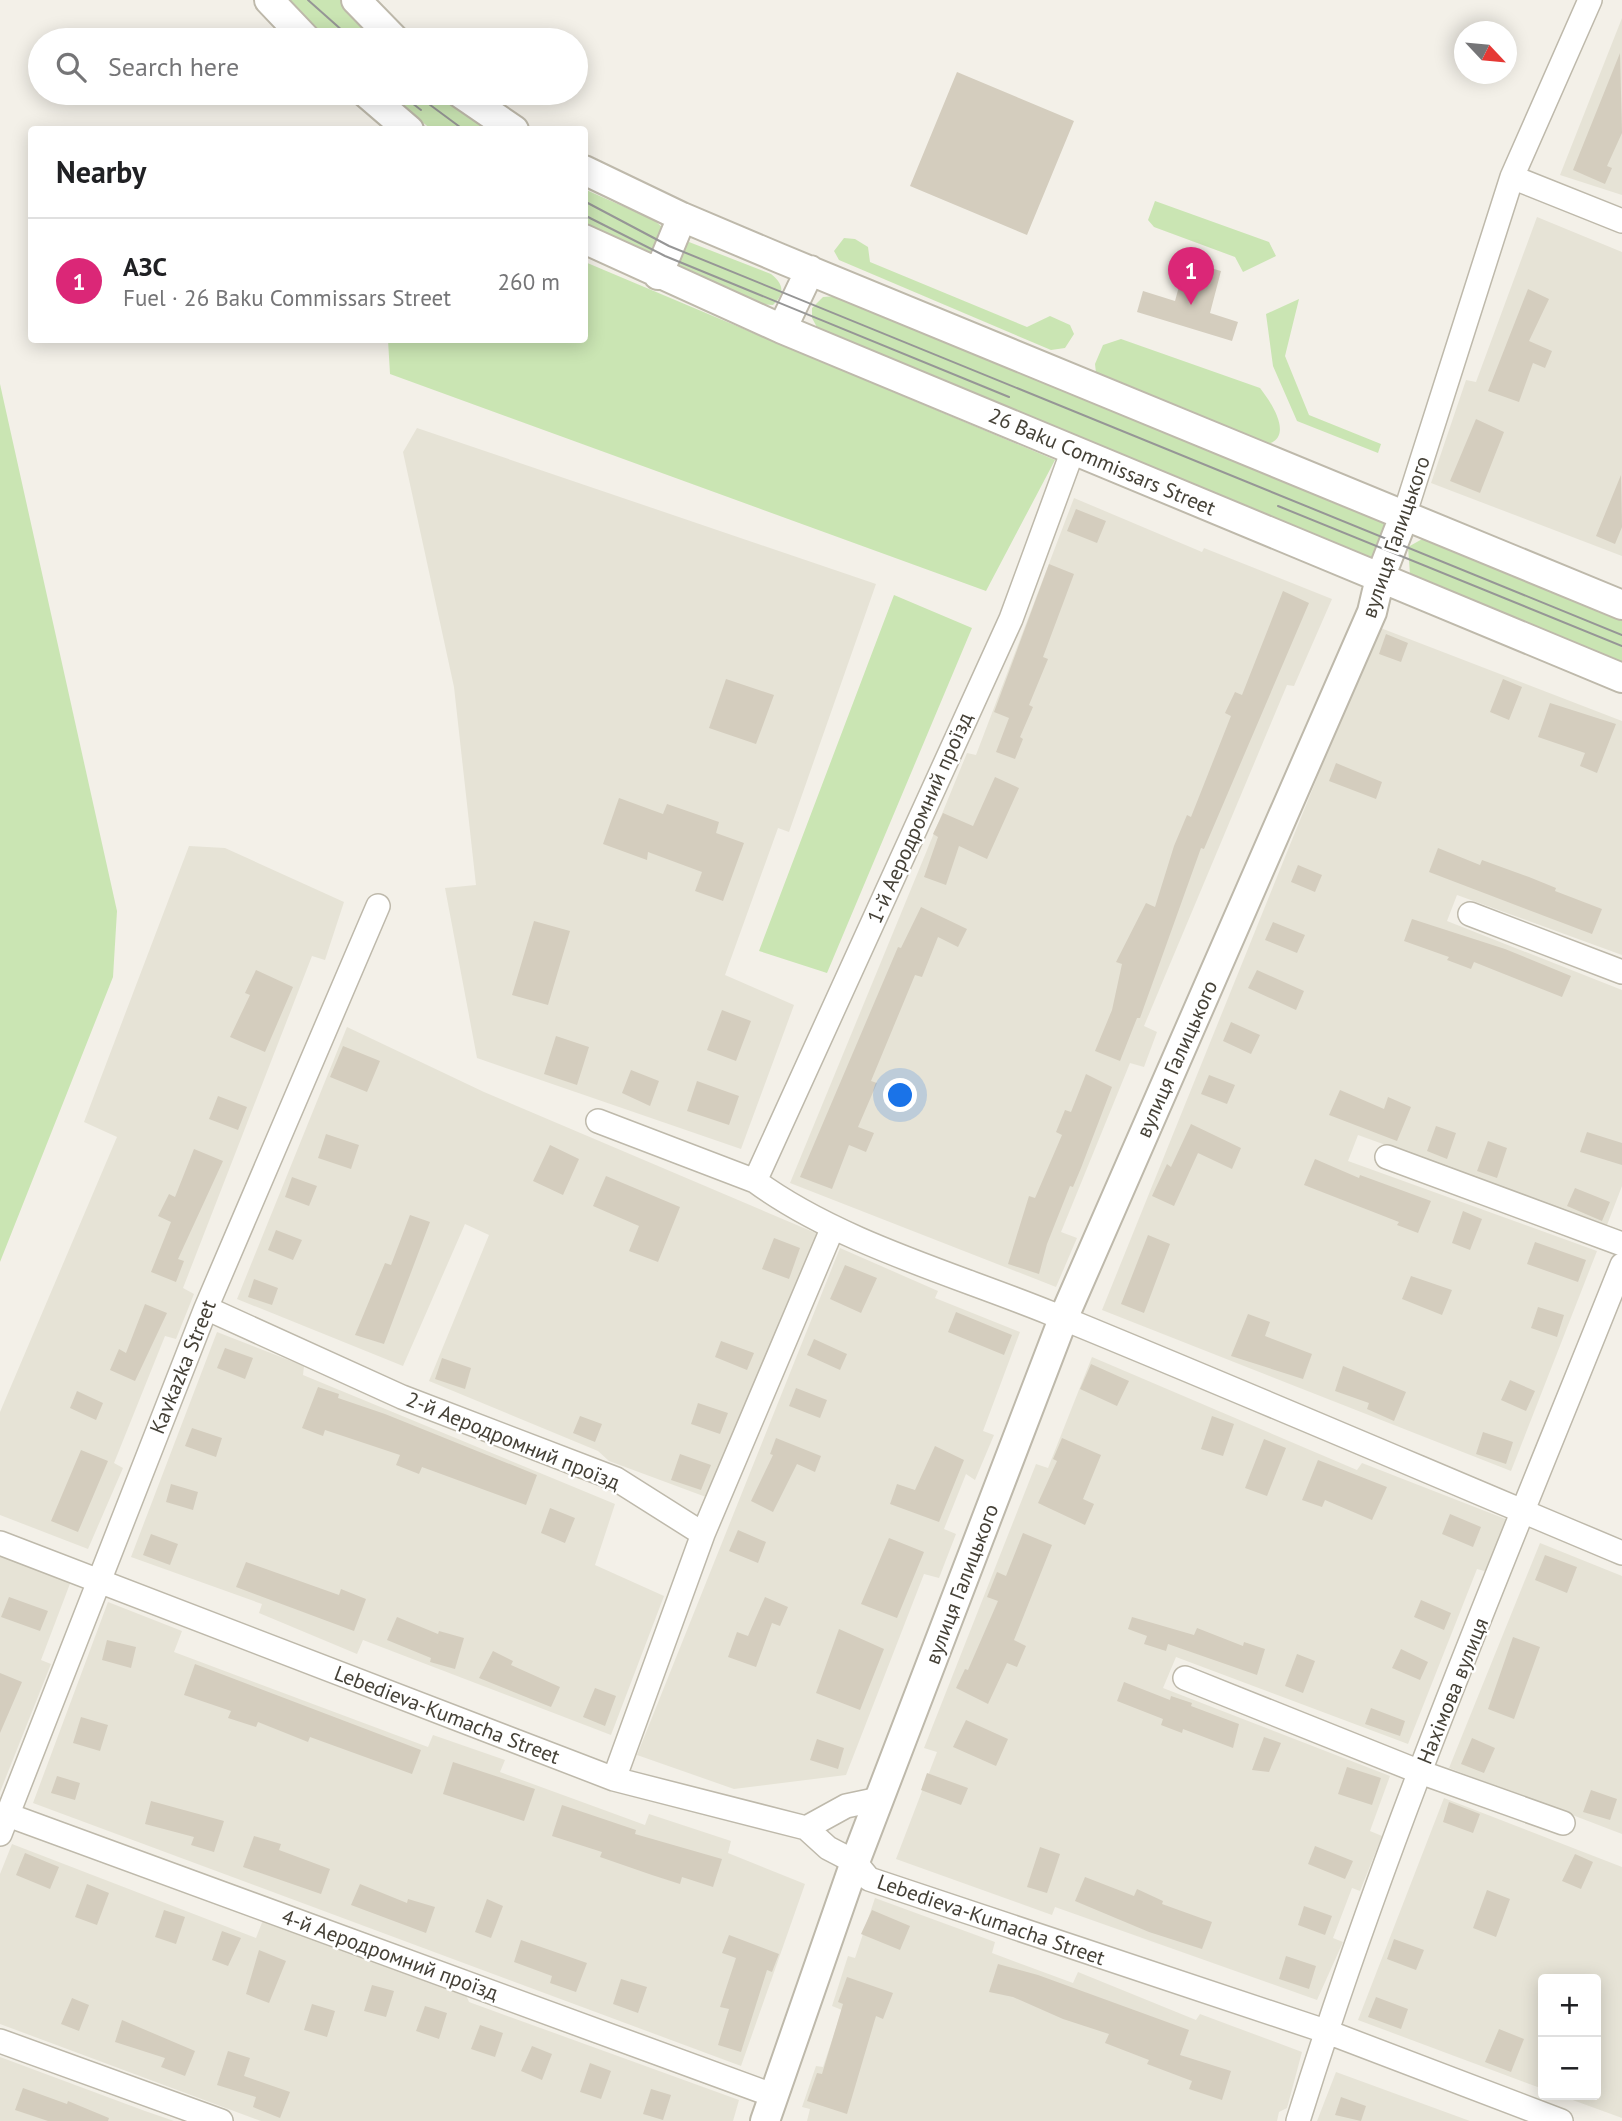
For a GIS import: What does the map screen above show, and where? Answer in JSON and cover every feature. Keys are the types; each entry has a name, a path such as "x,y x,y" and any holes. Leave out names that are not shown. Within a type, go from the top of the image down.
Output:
{"street":[{"path":"269,0 296,28"},
{"path":"356,0 383,28"},
{"name":"вулиця Галицького","path":"769,2108 855,1862 1063,1319 1367,624 1512,177 1590,0"},
{"path":"380,105 404,126"},
{"path":"478,105 508,126"},
{"path":"588,172 682,217 1622,605"},
{"path":"1512,177 1622,221"},
{"path":"657,275 682,217"},
{"name":"26 Baku Commissars Street","path":"588,241 657,275 782,329 1622,678"},
{"path":"782,329 810,270"},
{"name":"1-й Аеродромний проїзд","path":"755,1181 1011,619 1073,450"},
{"name":"Kavkazka Street","path":"4,1824 206,1308 378,906"},
{"path":"1470,914 1622,972"},
{"path":"598,1121 755,1181 775,1196 833,1227 1063,1319 1622,1553"},
{"path":"1387,1157 1622,1244"},
{"path":"614,1779 703,1534 833,1227"},
{"name":"Нахімова вулиця","path":"1298,2121 1325,2031 1420,1772 1622,1265"},
{"name":"2-й Аеродромний проїзд","path":"206,1308 402,1397 616,1479 703,1534"},
{"name":"Lebedieva-Kumacha Street","path":"0,1543 614,1779 806,1828 828,1848 855,1862 869,1879 1325,2031 1561,2121"},
{"path":"1185,1678 1420,1772 1563,1823"},
{"path":"806,1828 846,1806 879,1798"},
{"name":"4-й Аеродромний проїзд","path":"4,1824 769,2108"},
{"path":"0,2040 221,2121"}],"shaded area":[{"path":"1622,18 1622,195 1560,175"},
{"path":"1537,217 1622,252 1622,556 1431,483 1466,380 1476,382"},
{"path":"417,428 876,584 789,832 778,828 725,975 794,1005 741,1149 477,1058 445,888 476,885 454,687 403,452"},
{"path":"1074,498 1202,552 1204,548 1332,599 1294,686 1287,685 1144,1026 1157,1032 1144,1067 1130,1063 1061,1232 1077,1238 1056,1287 790,1183 967,753 976,755"},
{"path":"1378,627 1622,721 1622,955 1457,895 1447,921 1622,990 1622,1186 1607,1225 1358,1135 1348,1161 1597,1251 1511,1471 1102,1310"},
{"path":"189,846 225,848 344,902 325,960 312,956 183,1288 194,1294 176,1339 165,1336 114,1463 123,1468 88,1549 0,1515 0,1412 117,1137 84,1122"},
{"path":"347,1027 484,1092 818,1234 706,1497 609,1461 598,1451 429,1381 489,1235 465,1224 403,1366 237,1299"},
{"path":"840,1248 938,1291 935,1298 1020,1332 983,1431 994,1435 975,1480 966,1474 944,1529 956,1534 939,1578 924,1574 846,1775 734,1789 637,1755"},
{"path":"217,1332 304,1366 303,1375 615,1504 595,1565 664,1596 611,1735 363,1640 357,1654 259,1613 262,1604 131,1557"},
{"path":"1092,1357 1357,1470 1362,1463 1508,1520 1488,1572 1477,1569 1408,1744 1176,1657 1163,1688 1390,1776 1370,1831 1382,1836 1360,1891 1352,1888 1333,1938 1343,1942 1317,2000 1055,1907 1052,1915 896,1859 937,1752 924,1748 1036,1464 1048,1468"},
{"path":"1540,1543 1622,1576 1622,1834 1449,1768"},
{"path":"0,1553 71,1581 41,1660 51,1664 0,1792"},
{"path":"108,1602 182,1631 174,1652 428,1747 433,1735 505,1760 500,1772 645,1825 649,1814 731,1841 728,1853 805,1884 741,2066 33,1803"},
{"path":"1444,1798 1622,1867 1622,2118 1573,2100 1601,2100 1601,1974 1538,1974 1538,2087 1358,2020"},
{"path":"12,1844 256,1938 263,1920 466,1995 469,2002 739,2100 733,2121 261,2121 0,2024 0,1874"},
{"path":"875,1898 995,1942 992,1953 1073,1983 1078,1972 1196,2020 1200,2014 1302,2052 1287,2108 1279,2112 1277,2121 807,2121 810,2109 802,2107 816,2066 823,2067 842,2010 832,2006 848,1956 855,1958"},
{"path":"0,2057 145,2111 174,2121 0,2121"},
{"path":"1336,2072 1470,2121 1317,2121"}],"green space":[{"path":"288,0 341,0 369,28 315,28"},
{"path":"401,105 457,105 483,126 427,126"},
{"path":"588,191 654,220 662,227 664,236 657,249 642,255 588,228"},
{"path":"1155,201 1269,242 1276,256 1243,272 1235,257 1154,227 1148,220"},
{"path":"844,238 855,239 868,247 870,262 1027,327 1050,316 1070,325 1074,334 1065,348 1051,350 839,260 834,251"},
{"path":"689,242 771,274 781,285 780,297 773,305 760,304 680,270 677,262 683,245"},
{"path":"588,263 1055,460 986,591 390,374 388,343 588,343"},
{"path":"838,296 1389,524 1372,558 819,331 812,318 812,308 823,297"},
{"path":"1299,299 1285,356 1309,415 1381,444 1378,453 1297,421 1273,366 1266,314"},
{"path":"1121,339 1260,388 1278,418 1280,426 1276,440 1268,444 1101,377 1096,373 1095,364 1103,345"},
{"path":"0,384 117,911 113,977 0,1262"},
{"path":"1424,538 1622,620 1622,663 1410,574 1408,547"},
{"path":"894,595 972,628 827,973 759,951"}],"building":[{"path":"1620,53 1622,133 1607,166 1612,168 1605,184 1573,170"},
{"path":"957,72 1074,121 1027,235 910,186"},
{"path":"1186,261 1221,271 1210,313 1238,322 1232,341 1137,312 1143,291 1175,301"},
{"path":"1528,289 1549,299 1529,341 1552,351 1545,368 1533,363 1519,402 1488,391"},
{"path":"1476,419 1504,432 1480,493 1450,481"},
{"path":"1621,475 1622,527 1615,544 1596,536"},
{"path":"1076,509 1106,521 1097,543 1067,531"},
{"path":"1049,564 1074,574 1043,657 1048,659 1029,705 1033,707 1020,737 1023,739 1015,759 996,752 1009,718 994,712"},
{"path":"1283,591 1309,603 1204,849 1201,848 1140,1018 1137,1018 1120,1061 1095,1051 1112,1010 1122,964 1116,962 1146,903 1155,907 1174,846 1187,815 1191,817 1231,716 1225,713 1235,692 1242,695"},
{"path":"1386,634 1408,643 1401,662 1379,654"},
{"path":"726,679 774,695 756,744 709,728"},
{"path":"1503,679 1522,687 1509,720 1490,712"},
{"path":"1550,703 1616,724 1597,773 1580,766 1585,753 1538,737"},
{"path":"1336,763 1382,782 1376,799 1329,781"},
{"path":"995,777 1019,788 987,859 959,846 946,885 924,877 938,837 933,834 943,813 973,826"},
{"path":"619,798 663,814 667,804 719,822 716,833 744,843 723,901 695,891 702,872 648,852 647,860 603,844"},
{"path":"1438,848 1480,865 1482,860 1529,877 1556,888 1555,891 1602,909 1592,934 1429,872"},
{"path":"1298,865 1322,875 1315,892 1291,882"},
{"path":"921,907 967,929 958,947 938,937 922,977 915,975 871,1081 877,1083 858,1127 874,1133 866,1152 849,1145 832,1189 800,1177 898,947 901,948"},
{"path":"1412,919 1505,949 1571,976 1562,997 1474,962 1471,969 1447,960 1449,957 1404,941"},
{"path":"534,921 570,931 548,1005 512,995"},
{"path":"1273,922 1305,935 1297,953 1265,940"},
{"path":"256,970 293,987 265,1052 230,1037 250,995 245,993"},
{"path":"1257,970 1304,991 1296,1010 1248,988"},
{"path":"722,1010 751,1021 736,1061 707,1050"},
{"path":"1231,1022 1260,1035 1251,1054 1223,1041"},
{"path":"556,1036 589,1047 577,1085 544,1074"},
{"path":"343,1046 380,1061 367,1092 330,1077"},
{"path":"631,1070 659,1081 650,1106 622,1093"},
{"path":"1086,1074 1112,1087 1081,1168 1073,1187 1070,1186 1047,1244 1039,1274 1008,1264 1029,1196 1035,1198 1062,1135 1056,1132 1065,1110 1071,1112"},
{"path":"1209,1075 1235,1085 1227,1104 1201,1094"},
{"path":"697,1081 739,1096 729,1125 687,1111"},
{"path":"1340,1090 1384,1109 1388,1097 1411,1107 1397,1141 1329,1115"},
{"path":"218,1096 247,1107 238,1130 209,1119"},
{"path":"1191,1124 1241,1148 1232,1169 1198,1153 1174,1206 1152,1196 1167,1164 1171,1167"},
{"path":"1436,1126 1456,1133 1447,1159 1427,1151"},
{"path":"1587,1132 1622,1143 1622,1165 1580,1152"},
{"path":"326,1134 359,1145 351,1169 318,1158"},
{"path":"1488,1141 1507,1148 1497,1178 1477,1171"},
{"path":"550,1145 579,1159 563,1195 533,1181"},
{"path":"194,1149 223,1161 178,1259 184,1261 176,1282 151,1272 171,1222 158,1216 169,1194 175,1197"},
{"path":"1315,1159 1359,1178 1360,1175 1431,1201 1418,1233 1397,1225 1399,1222 1304,1185"},
{"path":"606,1176 680,1207 658,1262 629,1251 639,1226 593,1206"},
{"path":"292,1177 317,1186 309,1206 285,1197"},
{"path":"1575,1188 1610,1202 1602,1221 1567,1206"},
{"path":"1463,1211 1482,1219 1470,1250 1452,1243"},
{"path":"410,1215 430,1222 384,1344 355,1335 385,1263 391,1265"},
{"path":"276,1230 302,1240 293,1260 268,1250"},
{"path":"1148,1235 1170,1244 1144,1313 1121,1304"},
{"path":"774,1238 800,1248 789,1279 762,1269"},
{"path":"1535,1242 1586,1260 1578,1282 1527,1264"},
{"path":"845,1265 877,1278 861,1313 830,1299"},
{"path":"1411,1276 1452,1290 1442,1315 1402,1299"},
{"path":"254,1279 278,1288 272,1305 248,1297"},
{"path":"145,1304 167,1313 135,1381 110,1370 119,1349 126,1353"},
{"path":"1538,1307 1564,1315 1557,1337 1531,1328"},
{"path":"956,1312 1012,1335 1004,1355 948,1332"},
{"path":"1248,1314 1270,1322 1265,1336 1312,1354 1303,1379 1231,1356"},
{"path":"814,1339 847,1354 840,1370 807,1355"},
{"path":"721,1341 754,1353 747,1370 715,1357"},
{"path":"225,1348 253,1358 245,1379 217,1368"},
{"path":"442,1358 471,1368 465,1389 435,1379"},
{"path":"1091,1364 1129,1381 1117,1406 1080,1389"},
{"path":"1343,1366 1406,1392 1394,1421 1367,1409 1369,1403 1335,1391"},
{"path":"1510,1380 1535,1391 1526,1411 1501,1400"},
{"path":"318,1387 339,1394 338,1398 537,1475 526,1505 422,1467 419,1474 396,1465 400,1455 325,1430 323,1436 302,1428"},
{"path":"796,1388 827,1400 820,1418 789,1406"},
{"path":"77,1391 103,1403 96,1420 70,1408"},
{"path":"698,1403 728,1413 720,1434 691,1424"},
{"path":"580,1416 602,1424 595,1442 573,1433"},
{"path":"1212,1416 1234,1424 1223,1456 1201,1449"},
{"path":"192,1428 222,1438 216,1457 185,1446"},
{"path":"1483,1432 1513,1442 1506,1464 1476,1454"},
{"path":"776,1438 821,1456 815,1472 797,1464 773,1512 751,1501 773,1455 770,1454"},
{"path":"1062,1438 1101,1455 1083,1499 1094,1504 1085,1525 1038,1503 1057,1461 1053,1459"},
{"path":"1264,1439 1286,1448 1267,1496 1245,1488"},
{"path":"935,1446 964,1460 939,1522 890,1504 897,1484 915,1490"},
{"path":"81,1450 108,1461 78,1532 51,1521"},
{"path":"680,1454 711,1465 701,1490 671,1480"},
{"path":"1318,1460 1387,1487 1372,1520 1325,1500 1322,1507 1302,1500"},
{"path":"171,1484 198,1492 193,1510 166,1502"},
{"path":"550,1508 575,1518 565,1543 541,1533"},
{"path":"1450,1514 1481,1527 1473,1547 1442,1534"},
{"path":"738,1530 766,1542 758,1563 729,1551"},
{"path":"1023,1533 1052,1545 1014,1640 1026,1646 1017,1667 1007,1663 988,1704 956,1688 965,1669 968,1670 998,1601 987,1597 997,1572 1006,1576"},
{"path":"151,1534 178,1544 170,1565 143,1555"},
{"path":"889,1538 924,1552 897,1618 861,1604"},
{"path":"1545,1555 1577,1567 1567,1593 1535,1580"},
{"path":"246,1562 339,1595 341,1589 366,1599 354,1631 236,1587"},
{"path":"9,1597 48,1611 40,1631 1,1617"},
{"path":"765,1597 788,1607 780,1626 772,1623 756,1667 728,1657 737,1632 748,1636"},
{"path":"1421,1600 1451,1613 1444,1630 1414,1617"},
{"path":"397,1617 438,1634 439,1631 464,1638 455,1669 430,1662 431,1658 387,1640"},
{"path":"1132,1617 1194,1635 1197,1628 1243,1646 1244,1642 1265,1649 1257,1675 1168,1644 1166,1651 1144,1644 1147,1636 1128,1629"},
{"path":"839,1629 884,1649 860,1710 816,1693"},
{"path":"1513,1637 1540,1647 1514,1719 1488,1709"},
{"path":"107,1640 136,1647 131,1668 102,1660"},
{"path":"1401,1649 1428,1662 1420,1680 1392,1668"},
{"path":"493,1651 513,1661 511,1665 560,1687 551,1707 479,1678"},
{"path":"1297,1654 1315,1661 1303,1693 1285,1686"},
{"path":"195,1664 421,1750 412,1774 310,1737 308,1742 258,1722 256,1727 228,1718 231,1711 184,1695"},
{"path":"0,1673 22,1682 0,1733"},
{"path":"1124,1682 1170,1700 1171,1696 1192,1703 1191,1706 1239,1724 1233,1748 1183,1729 1182,1733 1161,1725 1163,1719 1117,1701"},
{"path":"595,1688 616,1696 605,1726 583,1717"},
{"path":"1371,1708 1405,1721 1400,1736 1365,1724"},
{"path":"81,1717 108,1725 100,1751 73,1743"},
{"path":"966,1720 1008,1739 996,1766 953,1747"},
{"path":"1264,1737 1281,1743 1269,1772 1252,1770"},
{"path":"1472,1738 1495,1748 1484,1773 1461,1764"},
{"path":"817,1739 844,1748 838,1769 810,1760"},
{"path":"453,1762 535,1789 524,1821 443,1794"},
{"path":"1347,1767 1381,1778 1372,1805 1338,1794"},
{"path":"927,1773 968,1788 961,1805 921,1790"},
{"path":"57,1776 80,1783 75,1800 51,1793"},
{"path":"1591,1790 1617,1799 1610,1820 1583,1812"},
{"path":"151,1801 224,1821 214,1852 191,1845 194,1837 145,1824"},
{"path":"1449,1802 1480,1814 1473,1833 1443,1822"},
{"path":"562,1805 636,1830 635,1834 722,1859 713,1887 682,1877 680,1884 600,1857 602,1852 552,1836"},
{"path":"254,1836 281,1844 279,1850 330,1869 321,1894 243,1867"},
{"path":"1315,1846 1353,1861 1345,1879 1308,1864"},
{"path":"1040,1847 1060,1854 1047,1893 1027,1887"},
{"path":"25,1853 59,1867 50,1889 16,1875"},
{"path":"1575,1854 1593,1862 1581,1889 1562,1881"},
{"path":"1085,1877 1134,1896 1137,1889 1163,1901 1162,1904 1212,1922 1202,1949 1149,1932 1075,1901"},
{"path":"87,1884 109,1893 97,1925 75,1917"},
{"path":"360,1884 407,1903 408,1899 435,1907 426,1933 351,1905"},
{"path":"1487,1890 1510,1899 1496,1937 1473,1928"},
{"path":"487,1899 503,1906 491,1938 475,1932"},
{"path":"1304,1906 1332,1916 1325,1935 1298,1925"},
{"path":"164,1910 185,1917 176,1944 155,1937"},
{"path":"872,1910 910,1926 900,1950 861,1934"},
{"path":"222,1931 241,1938 228,1966 212,1960"},
{"path":"729,1935 779,1954 772,1972 767,1970 741,2052 718,2045 729,2009 720,2007 736,1958 722,1953"},
{"path":"1394,1939 1424,1950 1416,1970 1387,1959"},
{"path":"521,1940 587,1963 576,1992 550,1983 552,1976 514,1962"},
{"path":"259,1950 286,1961 269,2003 246,1994"},
{"path":"1286,1956 1316,1966 1309,1989 1279,1979"},
{"path":"998,1964 1038,1975 1189,2030 1180,2055 1231,2071 1222,2100 1189,2089 1192,2081 1147,2064 1149,2060 1105,2043 1109,2034 1063,2019 1013,1997 989,1992"},
{"path":"847,1977 893,1993 883,2019 876,2016 847,2114 807,2101 817,2073 822,2074 843,2004 838,2002"},
{"path":"621,1979 647,1987 638,2013 613,2004"},
{"path":"372,1985 394,1991 386,2017 364,2011"},
{"path":"1376,1997 1408,2009 1401,2029 1368,2017"},
{"path":"72,1998 89,2005 79,2031 61,2024"},
{"path":"312,2004 335,2011 327,2037 304,2030"},
{"path":"425,2006 447,2013 439,2039 416,2031"},
{"path":"122,2020 195,2051 185,2076 161,2067 165,2058 115,2042"},
{"path":"480,2025 503,2033 495,2057 471,2049"},
{"path":"1499,2029 1524,2039 1511,2072 1485,2062"},
{"path":"532,2046 552,2054 542,2080 521,2071"},
{"path":"228,2051 250,2058 244,2076 290,2092 280,2118 253,2107 256,2097 217,2085"},
{"path":"590,2063 611,2071 601,2099 580,2092"},
{"path":"23,2088 67,2104 68,2101 109,2118 108,2121 48,2121 15,2110"},
{"path":"651,2089 671,2095 663,2120 643,2114"},
{"path":"1341,2097 1366,2106 1361,2121 1335,2115"}],"tram line":[{"path":"308,0 340,28"},
{"path":"415,105 421,110"},
{"path":"430,105 459,126"},
{"path":"588,203 669,246 1622,635"},
{"path":"588,217 665,256 1009,397"},
{"path":"1278,506 1622,646"}],"place":[{"name":"АЗС","path":"1191,305"}]}
